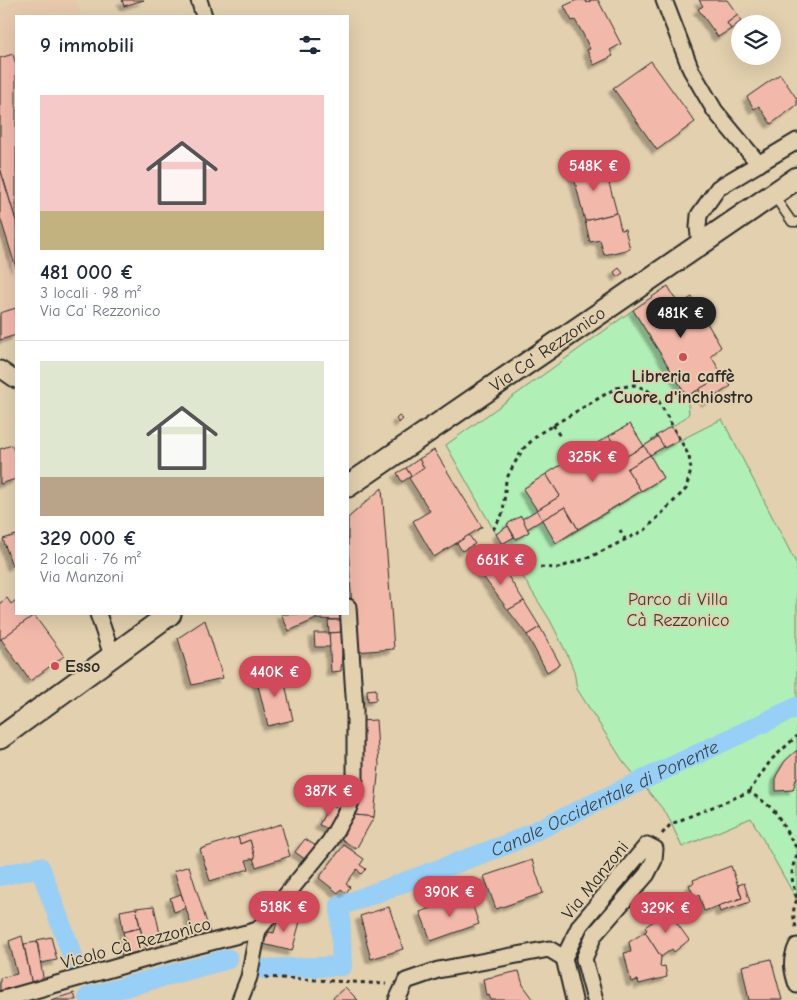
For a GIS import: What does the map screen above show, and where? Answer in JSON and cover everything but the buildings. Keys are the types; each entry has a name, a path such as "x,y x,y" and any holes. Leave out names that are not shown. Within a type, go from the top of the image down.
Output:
{"main road":[{"name":"Via Ca' Rezzonico","path":"349,485 797,178"},
{"path":"0,738 169,615"}],"street":[{"path":"199,0 204,15"},
{"path":"664,0 691,70 715,111 759,164"},
{"path":"700,244 699,215 718,188 797,141"},
{"path":"0,369 15,379"},
{"path":"98,615 112,655"},
{"path":"240,1000 249,976 258,930 330,841 350,807 355,778 354,710 349,615"},
{"name":"Via Manzoni","path":"564,958 580,925 647,845 651,846 655,849 654,860 647,874 594,935 584,958"},
{"name":"Vicolo Cà Rezzonico","path":"0,1000 149,958 258,930"},
{"path":"797,946 794,953 792,970 797,986"},
{"path":"397,1000 406,981 438,970 549,949 564,958 584,958 595,1000"},
{"path":"564,958 574,1000"}],"lane":[{"path":"772,194 792,222 797,222"}],"path":[{"path":"493,530 503,513 506,480 524,449 540,433 616,388 634,385 646,389 657,398 690,456 691,470 686,489 646,530 590,557 558,568 538,567"},
{"path":"553,425 561,438"},
{"path":"620,530 625,539"},
{"path":"651,846 671,824 749,792 771,760 797,736"},
{"path":"749,792 766,803 778,816 786,834 797,848"},
{"path":"797,855 793,864 791,880 797,900 793,916 797,931"},
{"path":"249,976 384,985 406,981"}],"shaded area":[{"path":"16,0 75,0 81,15 15,15 15,337 0,343 0,10"}],"green space":[{"path":"633,310 687,396 689,413 644,446 630,424 524,488 537,510 522,519 507,524 508,526 496,534 446,445"},
{"name":"Parco di Villa Cà Rezzonico","path":"722,419 797,565 797,900 751,818 682,847 667,814 623,761 577,689 574,671 550,620 502,544 514,537 516,539 529,532 527,529 542,520 557,543 663,478 650,455"}],"waterway":[{"name":"Canale Occidentale di Ponente","path":"264,969 342,966 340,906 508,844 797,707"},
{"name":"Canale Occidentale di Ponente","path":"0,876 40,867 75,963"},
{"name":"Canale Occidentale di Ponente","path":"88,997 228,959"}],"place":[{"name":"Libreria caffè Cuore d'inchiostro","path":"683,357"},
{"name":"Esso","path":"55,666"}]}
